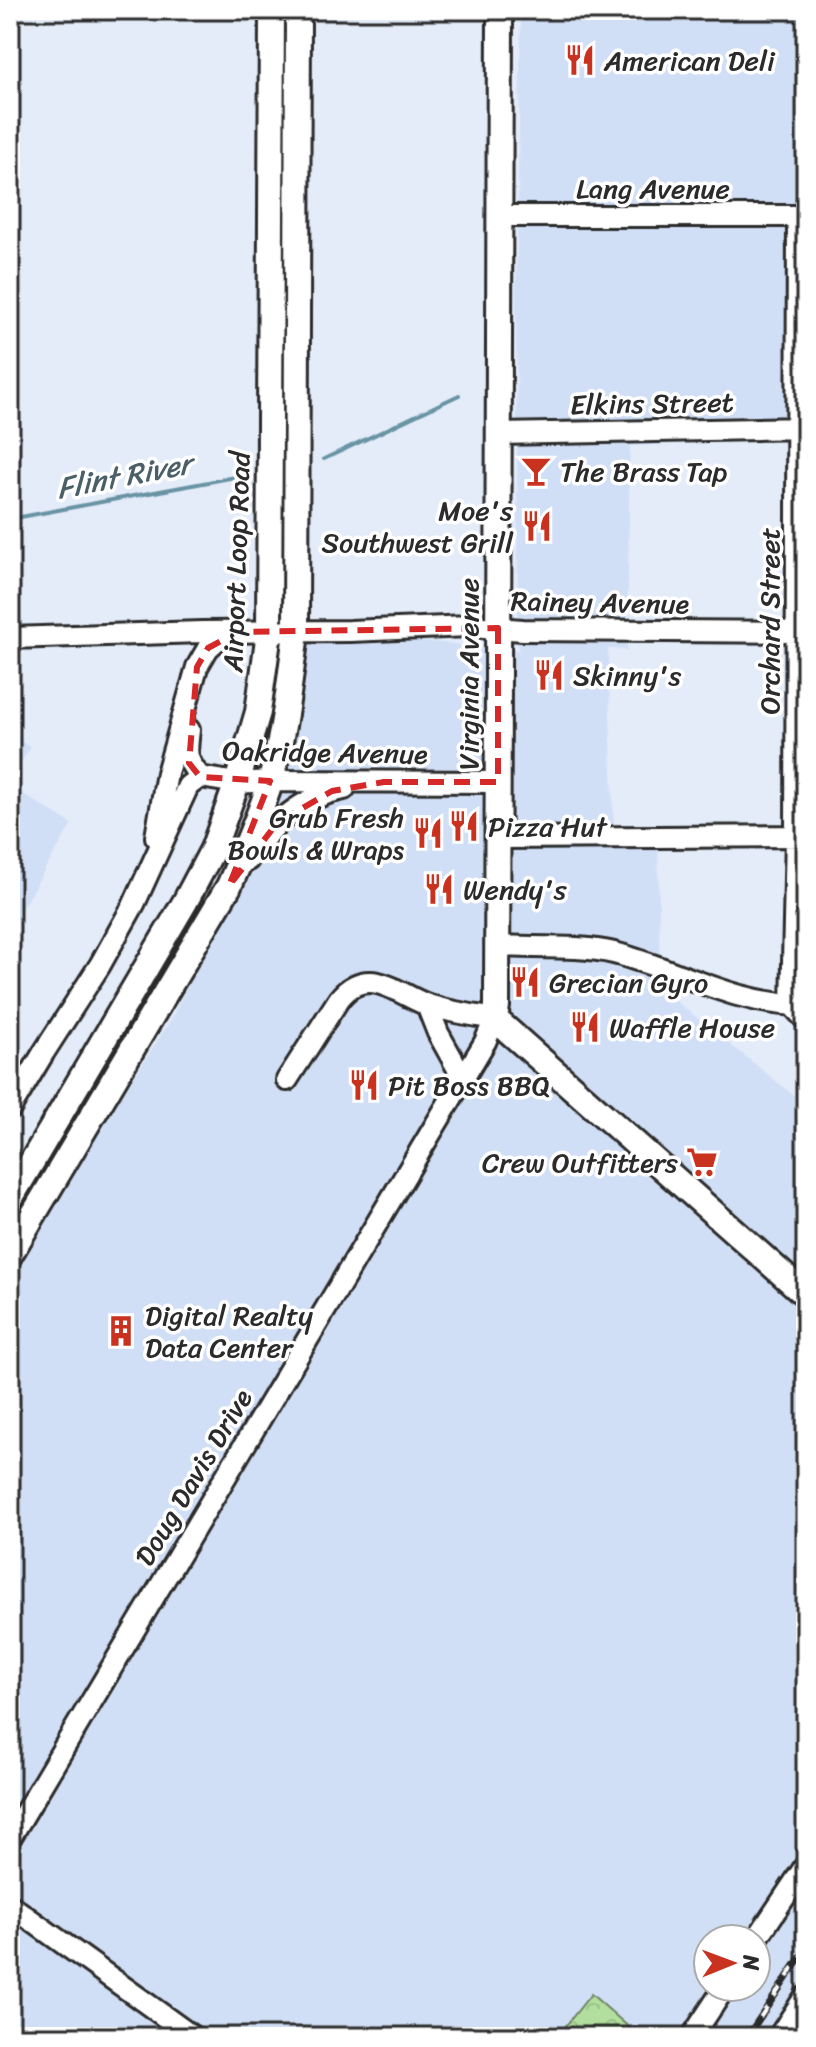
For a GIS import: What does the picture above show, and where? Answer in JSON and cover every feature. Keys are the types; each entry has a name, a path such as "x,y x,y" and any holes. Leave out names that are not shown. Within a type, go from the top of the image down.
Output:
{"main road":[{"name":"Airport Loop Road","path":"10,1199 213,849 258,712 269,632 272,10"},
{"name":"Airport Loop Road","path":"10,1254 229,886 255,827 270,781 289,693 296,632 298,10"},
{"name":"Virginia Avenue","path":"495,1019 500,10"},
{"path":"495,1019 806,1295"},
{"path":"781,2037 806,1999"}],"street":[{"name":"Lang Avenue","path":"499,216 802,216"},
{"name":"Orchard Street","path":"801,1010 802,216"},
{"name":"Elkins Street","path":"499,434 802,428"},
{"name":"Rainey Avenue","path":"10,638 469,626 523,630 801,632"},
{"path":"152,860 167,773 197,667 208,648 218,639 238,632"},
{"path":"10,1109 100,965 134,904 188,786 200,777 186,754 197,667 186,649 155,635"},
{"name":"Oakridge Avenue","path":"200,777 237,783 498,782"},
{"name":"Airport Loop Road","path":"229,886 263,837 294,809 332,791 384,782"},
{"path":"498,838 801,836"},
{"path":"497,946 612,953 742,996 801,1010"},
{"path":"287,1080 339,999 356,984 377,983 427,1005 495,1019"},
{"path":"427,1005 438,1033 463,1078"},
{"name":"Doug Davis Drive","path":"10,1838 489,1035 495,1019"},
{"path":"767,1923 806,1865"},
{"path":"10,1905 193,2037"},
{"path":"692,2037 714,2003"}],"highlighted area":[{"path":"498,628 498,782 384,782 332,791 277,823 229,886 270,781 200,777 189,763 197,667 208,648 238,632"}],"shaded area":[{"path":"521,10 806,10 806,438 630,446 627,650 608,649 614,830 658,830 660,988 806,1105 806,2037 640,2037 591,1994 557,2037 10,2037 10,1268 170,1021 289,779 303,630 518,650 516,295"},
{"path":"10,735 31,747 10,779"},
{"path":"10,786 72,824 10,928"}],"green space":[{"path":"591,1994 640,2037 557,2037"}],"waterway":[{"name":"Flint River","path":"324,459 459,395"},
{"name":"Flint River","path":"10,519 246,475"}],"railway":[{"path":"747,2037 806,1949"}],"place":[{"name":"American Deli","path":"580,60"},
{"name":"The Brass Tap","path":"536,471"},
{"name":"Moe's Southwest Grill","path":"537,526"},
{"name":"Skinny's","path":"549,675"},
{"name":"Pizza Hut","path":"464,826"},
{"name":"Grub Fresh Bowls & Wraps","path":"428,833"},
{"name":"Wendy's","path":"439,889"},
{"name":"Grecian Gyro","path":"525,982"},
{"name":"Waffle House","path":"585,1027"},
{"name":"Pit Boss BBQ","path":"364,1085"},
{"name":"Crew Outfitters","path":"702,1162"},
{"name":"Digital Realty Data Center","path":"121,1331"}]}
